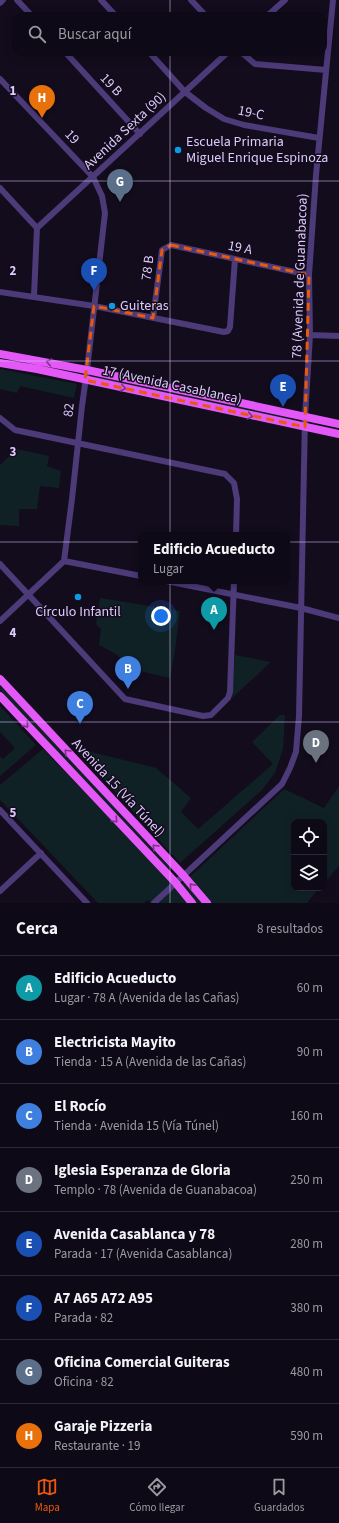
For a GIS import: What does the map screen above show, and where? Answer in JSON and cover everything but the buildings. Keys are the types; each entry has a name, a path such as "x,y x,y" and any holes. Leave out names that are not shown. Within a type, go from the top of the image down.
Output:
{"main road":[{"name":"17 (Avenida Casablanca)","path":"0,354 87,370 339,424"},
{"name":"17 (Avenida Casablanca)","path":"0,363 339,434"},
{"name":"Avenida 15 (Vía Túnel)","path":"0,679 183,875 204,900"},
{"name":"Avenida 15 (Vía Túnel)","path":"0,696 175,882 192,903"}],"street":[{"path":"0,3 3,0"},
{"path":"17,0 28,12"},
{"path":"101,0 112,12"},
{"path":"191,0 202,12"},
{"path":"271,12 284,0"},
{"name":"78 (Avenida de Guanabacoa)","path":"154,903 282,784 296,752 299,716 305,417 310,335 310,275 319,138 333,0"},
{"name":"19 B","path":"69,56 140,134"},
{"name":"19-C","path":"153,56 186,92 206,108 224,119 244,125 319,138"},
{"name":"Avenida Sexta (90)","path":"37,228 224,56"},
{"path":"246,56 255,64 326,70"},
{"name":"19","path":"0,78 93,177"},
{"name":"82","path":"64,561 105,213 102,196 93,177"},
{"path":"0,188 37,228 34,296"},
{"name":"19 A","path":"166,246 171,245 310,275"},
{"name":"78 B","path":"153,318 162,250 166,246"},
{"path":"0,292 94,306 224,332 228,331 230,327 235,259"},
{"path":"310,335 339,336"},
{"path":"0,418 15,430 225,474 234,483 237,499 236,532"},
{"path":"0,621 64,561 138,575"},
{"path":"0,564 125,698 203,716 210,715 228,698 230,692 234,584"},
{"path":"182,584 301,608 339,618"},
{"path":"0,810 87,903"},
{"path":"0,892 41,853"}],"highlighted area":[{"path":"171,245 309,275 305,427 85,380 94,306 153,318 162,250"}],"shaded area":[{"path":"0,369 77,384 74,398 20,386 17,393 0,389"},
{"path":"94,376 292,418 291,421 94,378"},
{"path":"17,449 49,456 47,466 61,471 59,488 40,486 37,509 19,509 19,526 0,525 0,465"},
{"path":"100,598 180,611 170,678 131,669 116,654 99,645 101,629 96,624"},
{"path":"235,655 271,662 232,698"},
{"path":"0,687 9,693 170,867 168,869 143,841 137,838 0,690"},
{"path":"0,706 36,745 0,776 0,756 3,759 15,748 0,732"},
{"path":"280,715 285,715 283,749 275,773 262,790 180,863 75,748 156,768 191,798 181,812 198,829 273,764 252,742"},
{"path":"43,749 178,888 284,789 324,808 339,786 339,866 327,880 327,819 291,819 291,891 317,891 307,903 151,903 148,900 144,903 98,903 0,800 0,785"}],"place":[{"name":"Garaje Pizzeria","path":"42,118"},
{"name":"Escuela Primaria Miguel Enrique Espinoza","path":"178,150"},
{"name":"Oficina Comercial Guiteras","path":"120,202"},
{"name":"A7 A65 A72 A95","path":"94,291"},
{"name":"Guiteras","path":"112,306"},
{"name":"Avenida Casablanca y 78","path":"283,407"},
{"name":"Círculo Infantil","path":"78,597"},
{"name":"Edificio Acueducto","path":"214,630"},
{"name":"Electricista Mayito","path":"128,689"},
{"name":"El Rocío","path":"80,724"},
{"name":"Iglesia Esperanza de Gloria","path":"316,763"}]}
